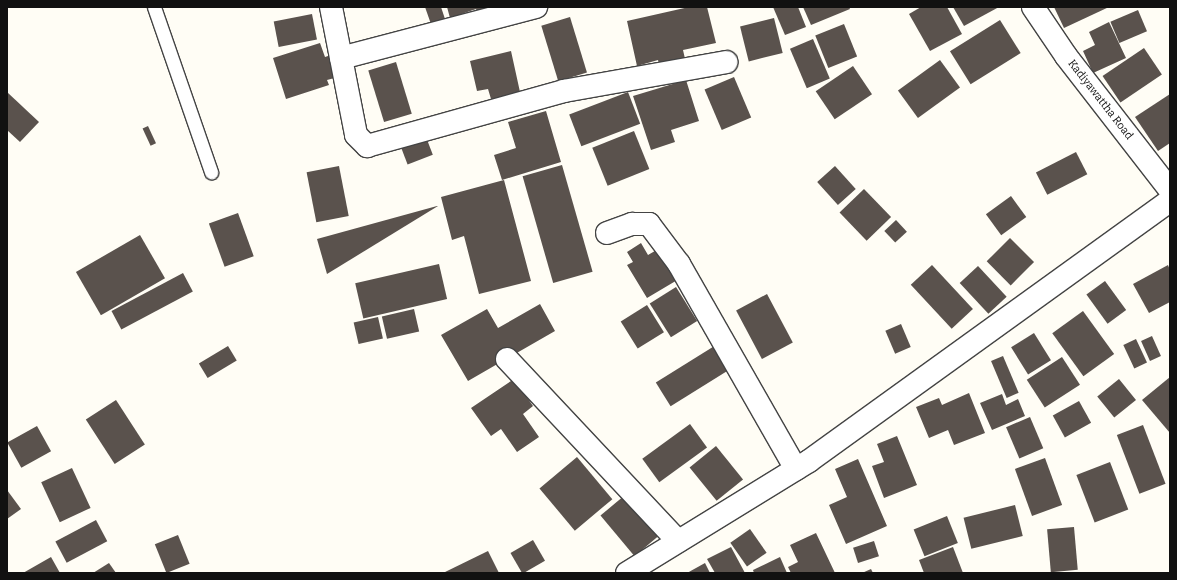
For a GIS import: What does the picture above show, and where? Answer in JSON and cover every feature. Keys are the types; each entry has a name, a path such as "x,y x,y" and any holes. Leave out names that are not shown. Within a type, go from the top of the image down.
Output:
{"street":[{"path":"331,7 356,135 367,146 564,91 726,62"},
{"path":"341,58 536,7"},
{"name":"Kadiyawattha Road","path":"1033,7 1066,56 1170,190"},
{"path":"627,573 796,469 1170,202"},
{"path":"607,233 632,224 649,224 679,264 796,469"},
{"path":"507,360 678,542"}],"lane":[{"path":"154,7 211,172"}],"building":[{"path":"425,7 441,7 446,22 432,27"},
{"path":"447,7 497,7 479,16 476,9 450,18"},
{"path":"689,7 707,7 716,43 683,50 686,63 660,68 658,60 637,66 627,21"},
{"path":"773,7 798,7 806,27 785,35"},
{"path":"803,7 849,7 850,9 811,25"},
{"path":"921,7 947,7 962,34 930,51 909,14"},
{"path":"953,7 999,7 964,26"},
{"path":"1054,7 1109,7 1064,28"},
{"path":"1138,10 1147,31 1119,43 1110,22"},
{"path":"312,14 317,40 279,47 274,21"},
{"path":"570,17 587,72 558,81 541,26"},
{"path":"774,18 783,53 749,61 740,26"},
{"path":"1000,20 1021,53 971,84 950,51"},
{"path":"1109,22 1126,58 1093,73 1083,51 1095,45 1089,32"},
{"path":"844,24 857,56 828,68 815,36"},
{"path":"813,39 830,79 807,88 790,49"},
{"path":"320,43 325,57 334,54 342,76 327,80 329,85 286,99 273,58"},
{"path":"1144,48 1162,75 1120,102 1103,76"},
{"path":"511,51 520,92 491,99 488,89 477,91 470,61"},
{"path":"940,60 960,88 918,118 898,91"},
{"path":"396,62 412,114 384,122 368,70"},
{"path":"853,66 872,94 835,119 816,91"},
{"path":"734,77 751,118 722,130 705,90"},
{"path":"686,80 699,121 671,130 675,142 651,150 633,96"},
{"path":"7,92 39,122 20,142 7,130"},
{"path":"628,92 640,124 581,146 569,115"},
{"path":"1170,94 1170,143 1158,151 1135,117"},
{"path":"546,111 561,162 502,180 494,155 516,148 508,122"},
{"path":"148,126 156,143 151,146 143,129"},
{"path":"634,131 649,169 608,186 592,148"},
{"path":"426,137 433,155 408,164 401,147"},
{"path":"1076,152 1087,174 1047,195 1036,172"},
{"path":"562,165 593,272 553,283 523,176"},
{"path":"339,166 349,216 316,222 307,172"},
{"path":"835,166 856,189 838,205 817,182"},
{"path":"504,180 531,281 479,294 464,236 452,240 441,197"},
{"path":"864,189 891,217 867,241 840,213"},
{"path":"1011,196 1026,217 1001,235 986,214"},
{"path":"438,206 327,274 317,239"},
{"path":"238,213 254,256 225,267 209,224"},
{"path":"896,220 907,232 895,243 884,231"},
{"path":"140,235 165,278 101,315 76,272"},
{"path":"1010,238 1034,262 1011,285 987,261"},
{"path":"641,243 648,255 660,248 679,279 647,298 627,265 633,262 627,252"},
{"path":"439,264 447,299 363,318 355,283"},
{"path":"932,265 973,309 952,329 911,285"},
{"path":"1168,265 1170,270 1170,302 1149,313 1133,284"},
{"path":"978,266 1007,297 988,314 960,283"},
{"path":"183,273 193,292 121,330 111,311"},
{"path":"1105,281 1126,310 1108,324 1086,295"},
{"path":"676,287 697,321 671,337 650,303"},
{"path":"767,294 793,343 762,359 736,310"},
{"path":"540,304 555,331 468,381 441,335 487,309 498,328"},
{"path":"647,305 664,332 638,349 621,321"},
{"path":"414,309 419,331 387,339 382,316"},
{"path":"1083,311 1114,354 1083,376 1052,333"},
{"path":"378,317 383,338 359,344 354,323"},
{"path":"901,324 911,347 895,354 885,331"},
{"path":"1034,333 1051,360 1028,374 1011,347"},
{"path":"1152,336 1161,356 1150,361 1141,341"},
{"path":"1136,339 1147,363 1134,368 1123,345"},
{"path":"716,345 731,369 671,406 656,383"},
{"path":"228,346 237,361 208,378 199,364"},
{"path":"1003,356 1019,393 1007,398 991,361"},
{"path":"1062,357 1080,385 1045,408 1027,380"},
{"path":"1170,377 1170,433 1142,400"},
{"path":"514,379 533,406 523,414 539,437 517,452 501,429 491,436 471,408"},
{"path":"1119,379 1136,400 1114,418 1097,397"},
{"path":"969,393 985,433 954,445 948,430 929,438 916,407 939,398 942,405"},
{"path":"1002,394 1006,405 1018,399 1025,416 992,430 980,403"},
{"path":"116,400 145,444 115,464 86,420"},
{"path":"1079,401 1091,423 1065,437 1053,416"},
{"path":"1030,417 1043,448 1019,458 1006,427"},
{"path":"690,424 707,447 659,482 642,459"},
{"path":"1143,425 1166,484 1139,494 1117,435"},
{"path":"37,426 51,451 21,468 7,442"},
{"path":"897,436 917,485 884,498 872,466 884,462 877,444"},
{"path":"716,446 743,479 717,501 690,467"},
{"path":"577,457 612,499 575,531 539,488"},
{"path":"1045,458 1062,505 1032,516 1015,469"},
{"path":"858,459 887,526 846,544 829,505 847,497 835,469"},
{"path":"1110,462 1128,510 1095,523 1076,475"},
{"path":"72,468 91,508 60,522 41,482"},
{"path":"7,490 21,509 7,519"},
{"path":"625,495 659,536 635,556 600,516"},
{"path":"1015,505 1023,536 971,549 964,518"},
{"path":"947,516 958,543 924,556 914,529"},
{"path":"96,520 107,541 67,563 55,542"},
{"path":"1074,527 1078,570 1051,572 1047,529"},
{"path":"750,529 767,553 747,567 730,543"},
{"path":"816,533 835,573 791,573 788,567 798,562 790,545"},
{"path":"178,535 190,564 166,573 155,544"},
{"path":"533,540 545,561 522,573 510,553"},
{"path":"874,541 879,556 858,563 853,548"},
{"path":"731,547 745,573 715,573 707,559"},
{"path":"953,547 963,573 924,573 919,560"},
{"path":"488,551 499,573 443,573"},
{"path":"51,557 60,573 23,573"},
{"path":"780,557 787,573 754,573 753,570"},
{"path":"109,563 116,573 93,573"},
{"path":"705,563 710,573 687,573"},
{"path":"871,569 873,573 862,573"}]}
